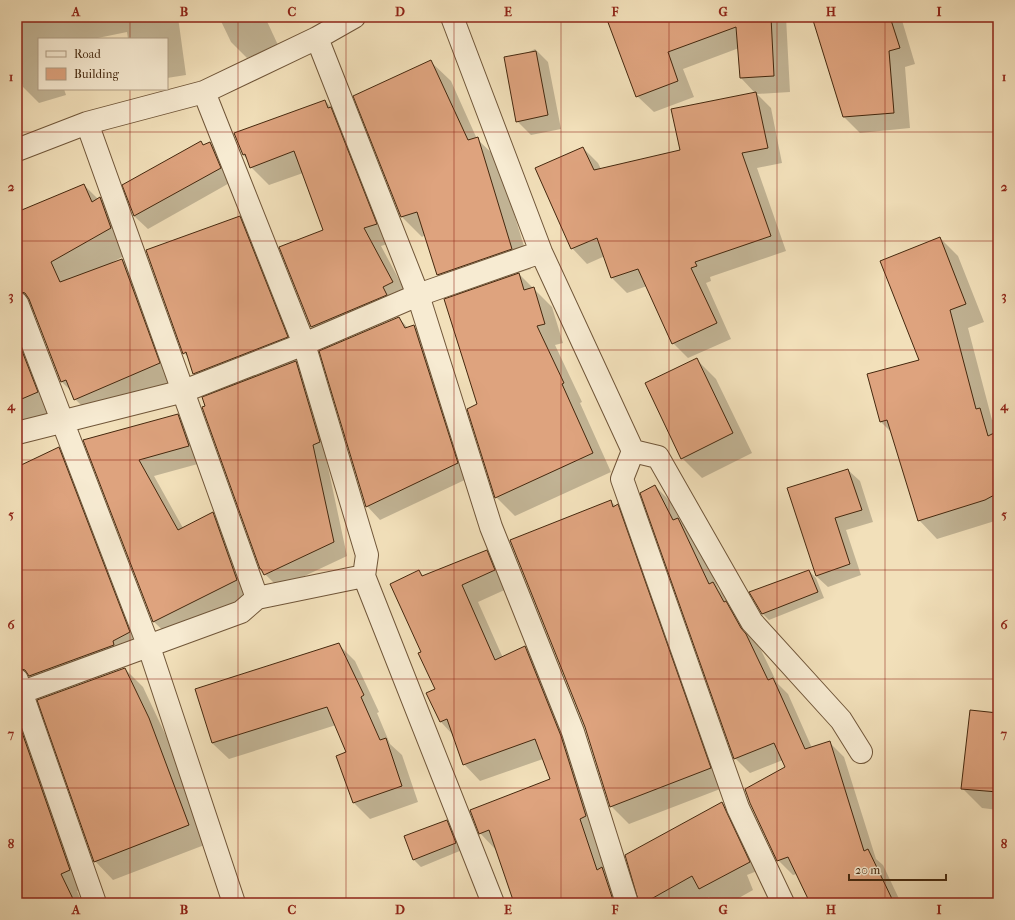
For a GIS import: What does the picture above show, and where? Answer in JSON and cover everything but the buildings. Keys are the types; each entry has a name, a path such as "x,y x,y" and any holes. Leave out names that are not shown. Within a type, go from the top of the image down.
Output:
{"street":[{"path":"17,150 87,123 204,92 317,38 354,17"},
{"path":"452,17 541,252 633,451 622,479 738,808 783,903"},
{"path":"317,38 418,295 491,527 573,732 627,903"},
{"path":"204,92 304,344 367,555 364,576 492,903"},
{"path":"87,123 257,598"},
{"path":"17,433 184,391 304,344 418,295 541,252"},
{"path":"17,304 149,647 234,903"},
{"path":"633,451 658,456 752,622 841,720 861,752"},
{"path":"96,903 18,689 149,647 241,612 257,598 364,576"}]}
